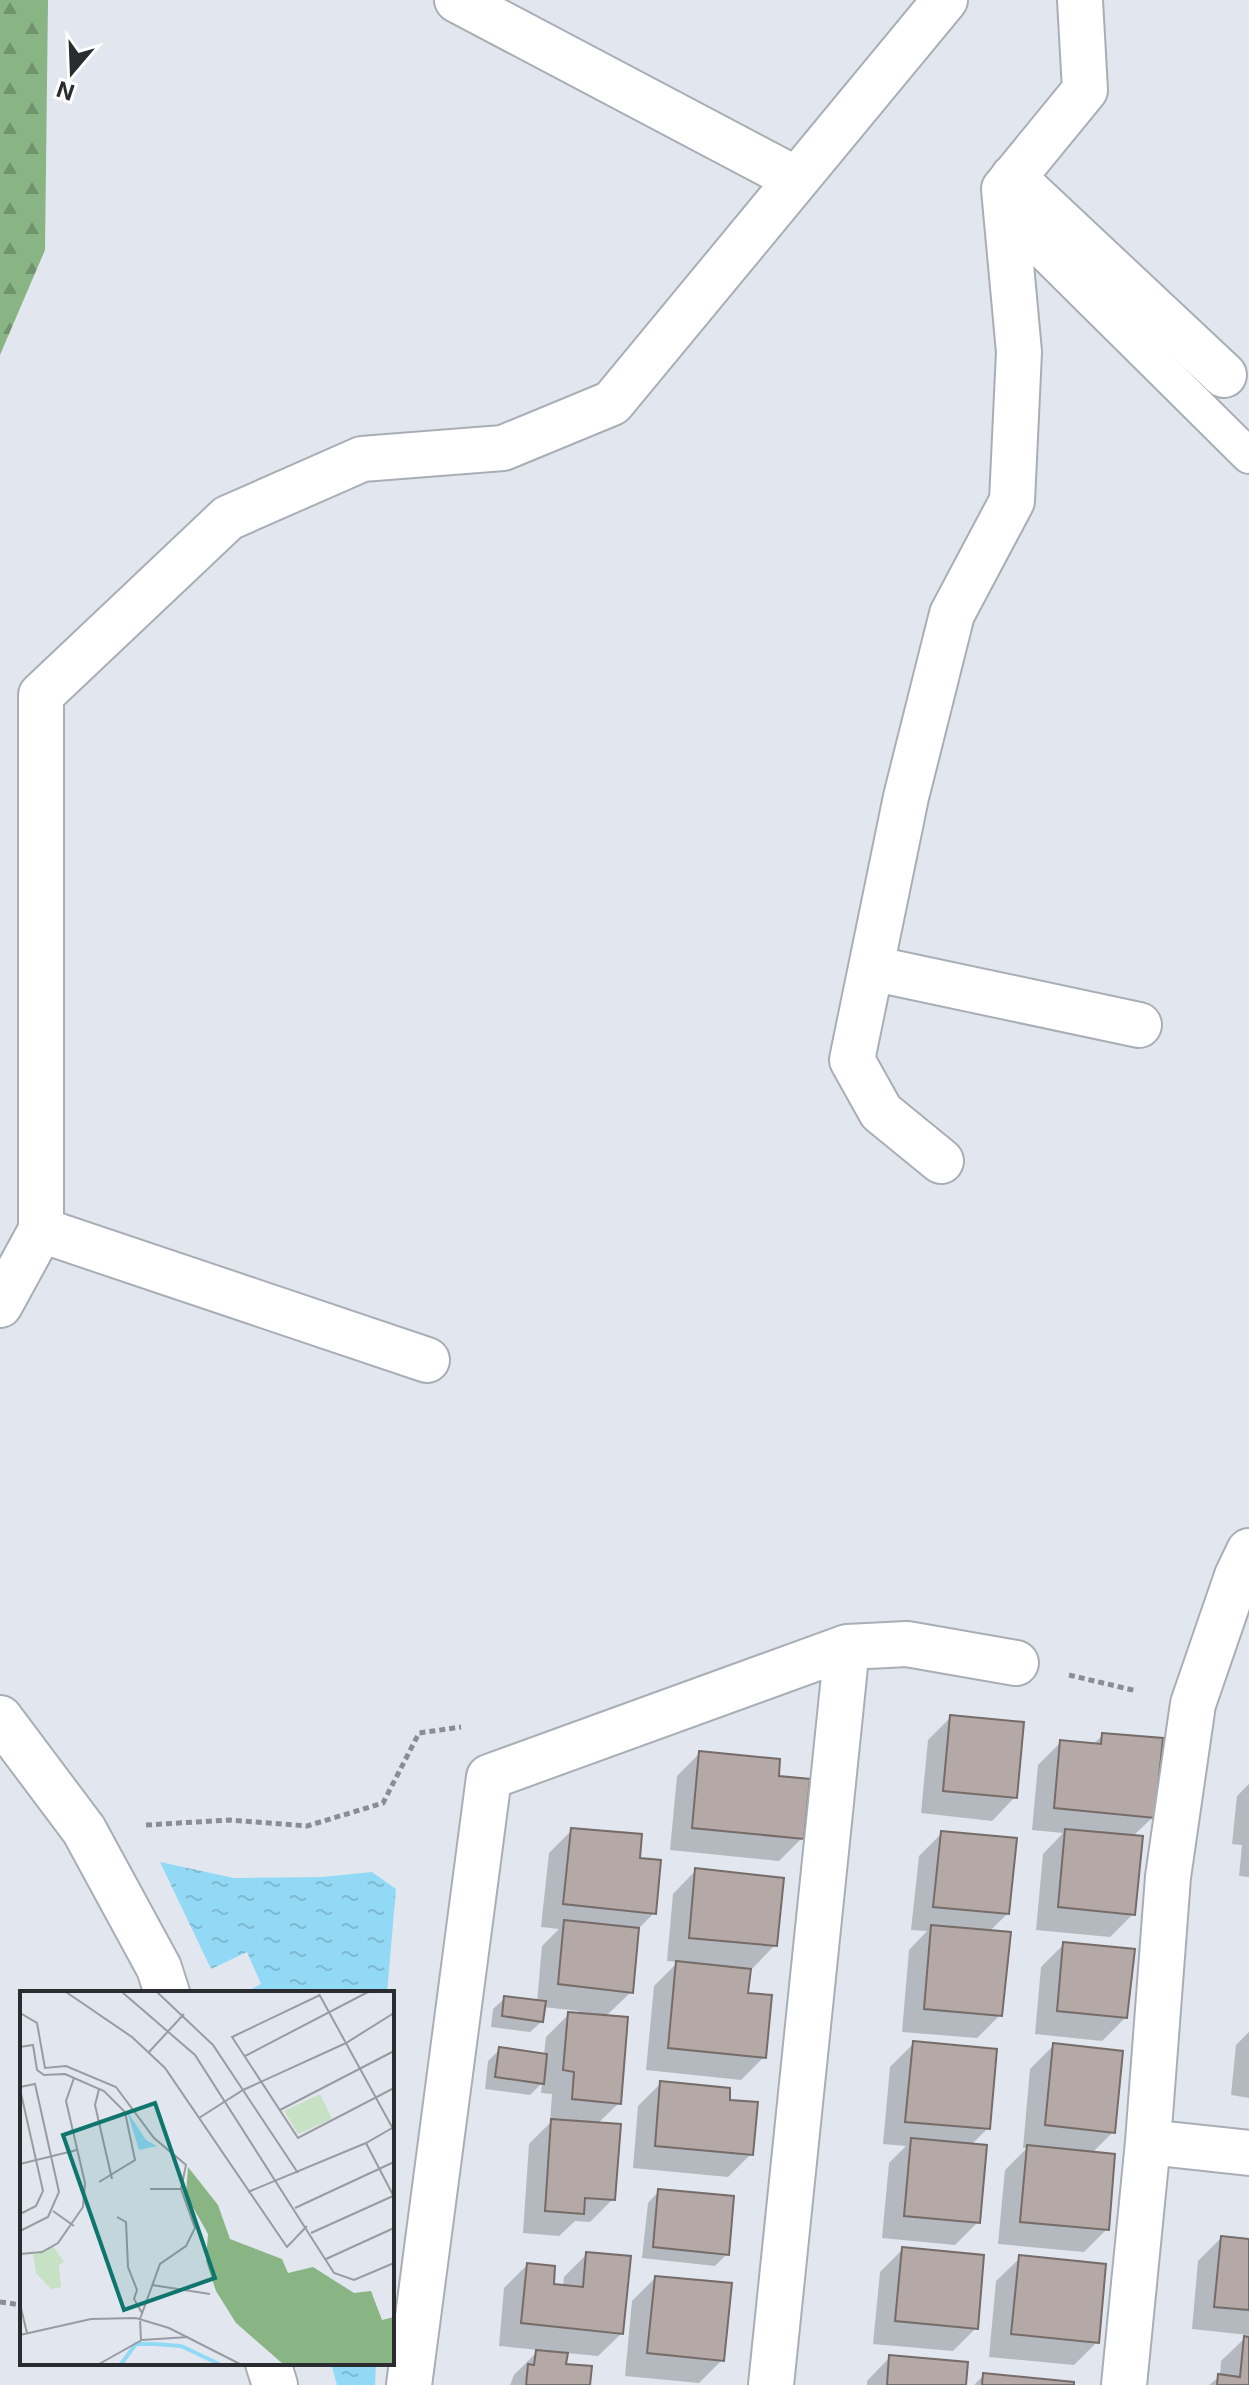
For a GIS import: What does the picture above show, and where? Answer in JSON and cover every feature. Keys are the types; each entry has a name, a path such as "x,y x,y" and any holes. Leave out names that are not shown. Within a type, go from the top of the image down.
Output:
{"street":[{"path":"457,0 796,179"},
{"path":"0,1305 41,1230 41,695 228,518 362,459 503,448 612,403 945,0"},
{"path":"941,1161 881,1112 852,1060 906,797 952,614 1012,501 1019,352 1010,197 1085,90 1080,0"},
{"path":"1010,197 1224,375"},
{"path":"871,968 1139,1025"},
{"path":"41,1230 427,1360"},
{"path":"1124,2385 1148,2142 1168,1877 1193,1704 1237,1576 1249,1551"},
{"path":"409,2385 437,2192 489,1777 847,1647 907,1644 1016,1663"},
{"path":"771,2385 847,1647"},
{"path":"0,1718 84,1830 159,1968 166,1991"},
{"path":"1148,2142 1249,2153"},
{"path":"269,2365 275,2385"}],"lane":[{"path":"1010,197 1249,456"}],"path":[{"path":"1016,1663 1193,1704"},
{"path":"84,1830 229,1820 307,1826 383,1803 419,1733"},
{"path":"0,2302 20,2305"}],"green space":[{"path":"0,0 48,0 45,250 0,355"}],"water":[{"path":"160,1862 234,1878 322,1877 372,1872 396,1889 387,1991 248,1991 261,1984 247,1952 211,1969"},
{"path":"332,2365 376,2365 375,2385 337,2385"}],"building":[{"path":"950,1715 1024,1722 1017,1798 943,1791"},
{"path":"1102,1733 1163,1738 1155,1818 1054,1808 1060,1740 1101,1744"},
{"path":"699,1751 780,1759 779,1776 810,1779 804,1839 692,1828"},
{"path":"571,1828 642,1834 640,1858 661,1860 656,1914 563,1904"},
{"path":"1065,1829 1143,1836 1135,1915 1058,1907"},
{"path":"941,1831 1017,1838 1009,1914 933,1907"},
{"path":"695,1868 784,1878 777,1946 689,1938"},
{"path":"564,1920 639,1928 633,1993 558,1984"},
{"path":"931,1925 1011,1932 1002,2016 924,2009"},
{"path":"1063,1942 1135,1949 1127,2018 1057,2011"},
{"path":"676,1961 751,1969 748,1993 772,1995 766,2058 668,2048"},
{"path":"504,1996 546,2001 543,2022 502,2016"},
{"path":"568,2012 628,2017 621,2104 572,2099 574,2072 563,2070"},
{"path":"913,2041 997,2049 990,2129 905,2122"},
{"path":"1053,2043 1123,2051 1115,2133 1045,2125"},
{"path":"499,2047 547,2054 544,2084 495,2077"},
{"path":"660,2081 730,2088 730,2100 758,2102 753,2155 655,2146"},
{"path":"551,2119 621,2124 615,2200 585,2198 584,2214 545,2211"},
{"path":"911,2138 987,2145 980,2223 904,2216"},
{"path":"1027,2145 1115,2154 1109,2230 1020,2222"},
{"path":"658,2189 734,2196 729,2255 653,2247"},
{"path":"1221,2236 1249,2239 1249,2310 1214,2307"},
{"path":"902,2247 984,2255 978,2329 895,2321"},
{"path":"586,2252 631,2256 623,2334 521,2323 527,2263 555,2266 554,2284 583,2287"},
{"path":"1019,2255 1106,2264 1099,2343 1011,2334"},
{"path":"655,2276 732,2283 724,2361 647,2353"},
{"path":"1244,2336 1249,2337 1249,2385 1217,2385 1218,2374 1240,2377"},
{"path":"536,2350 568,2353 566,2364 592,2366 590,2385 526,2385 528,2364 534,2365"},
{"path":"889,2355 968,2362 966,2385 887,2385"},
{"path":"983,2373 1074,2382 1074,2385 982,2385"}]}
